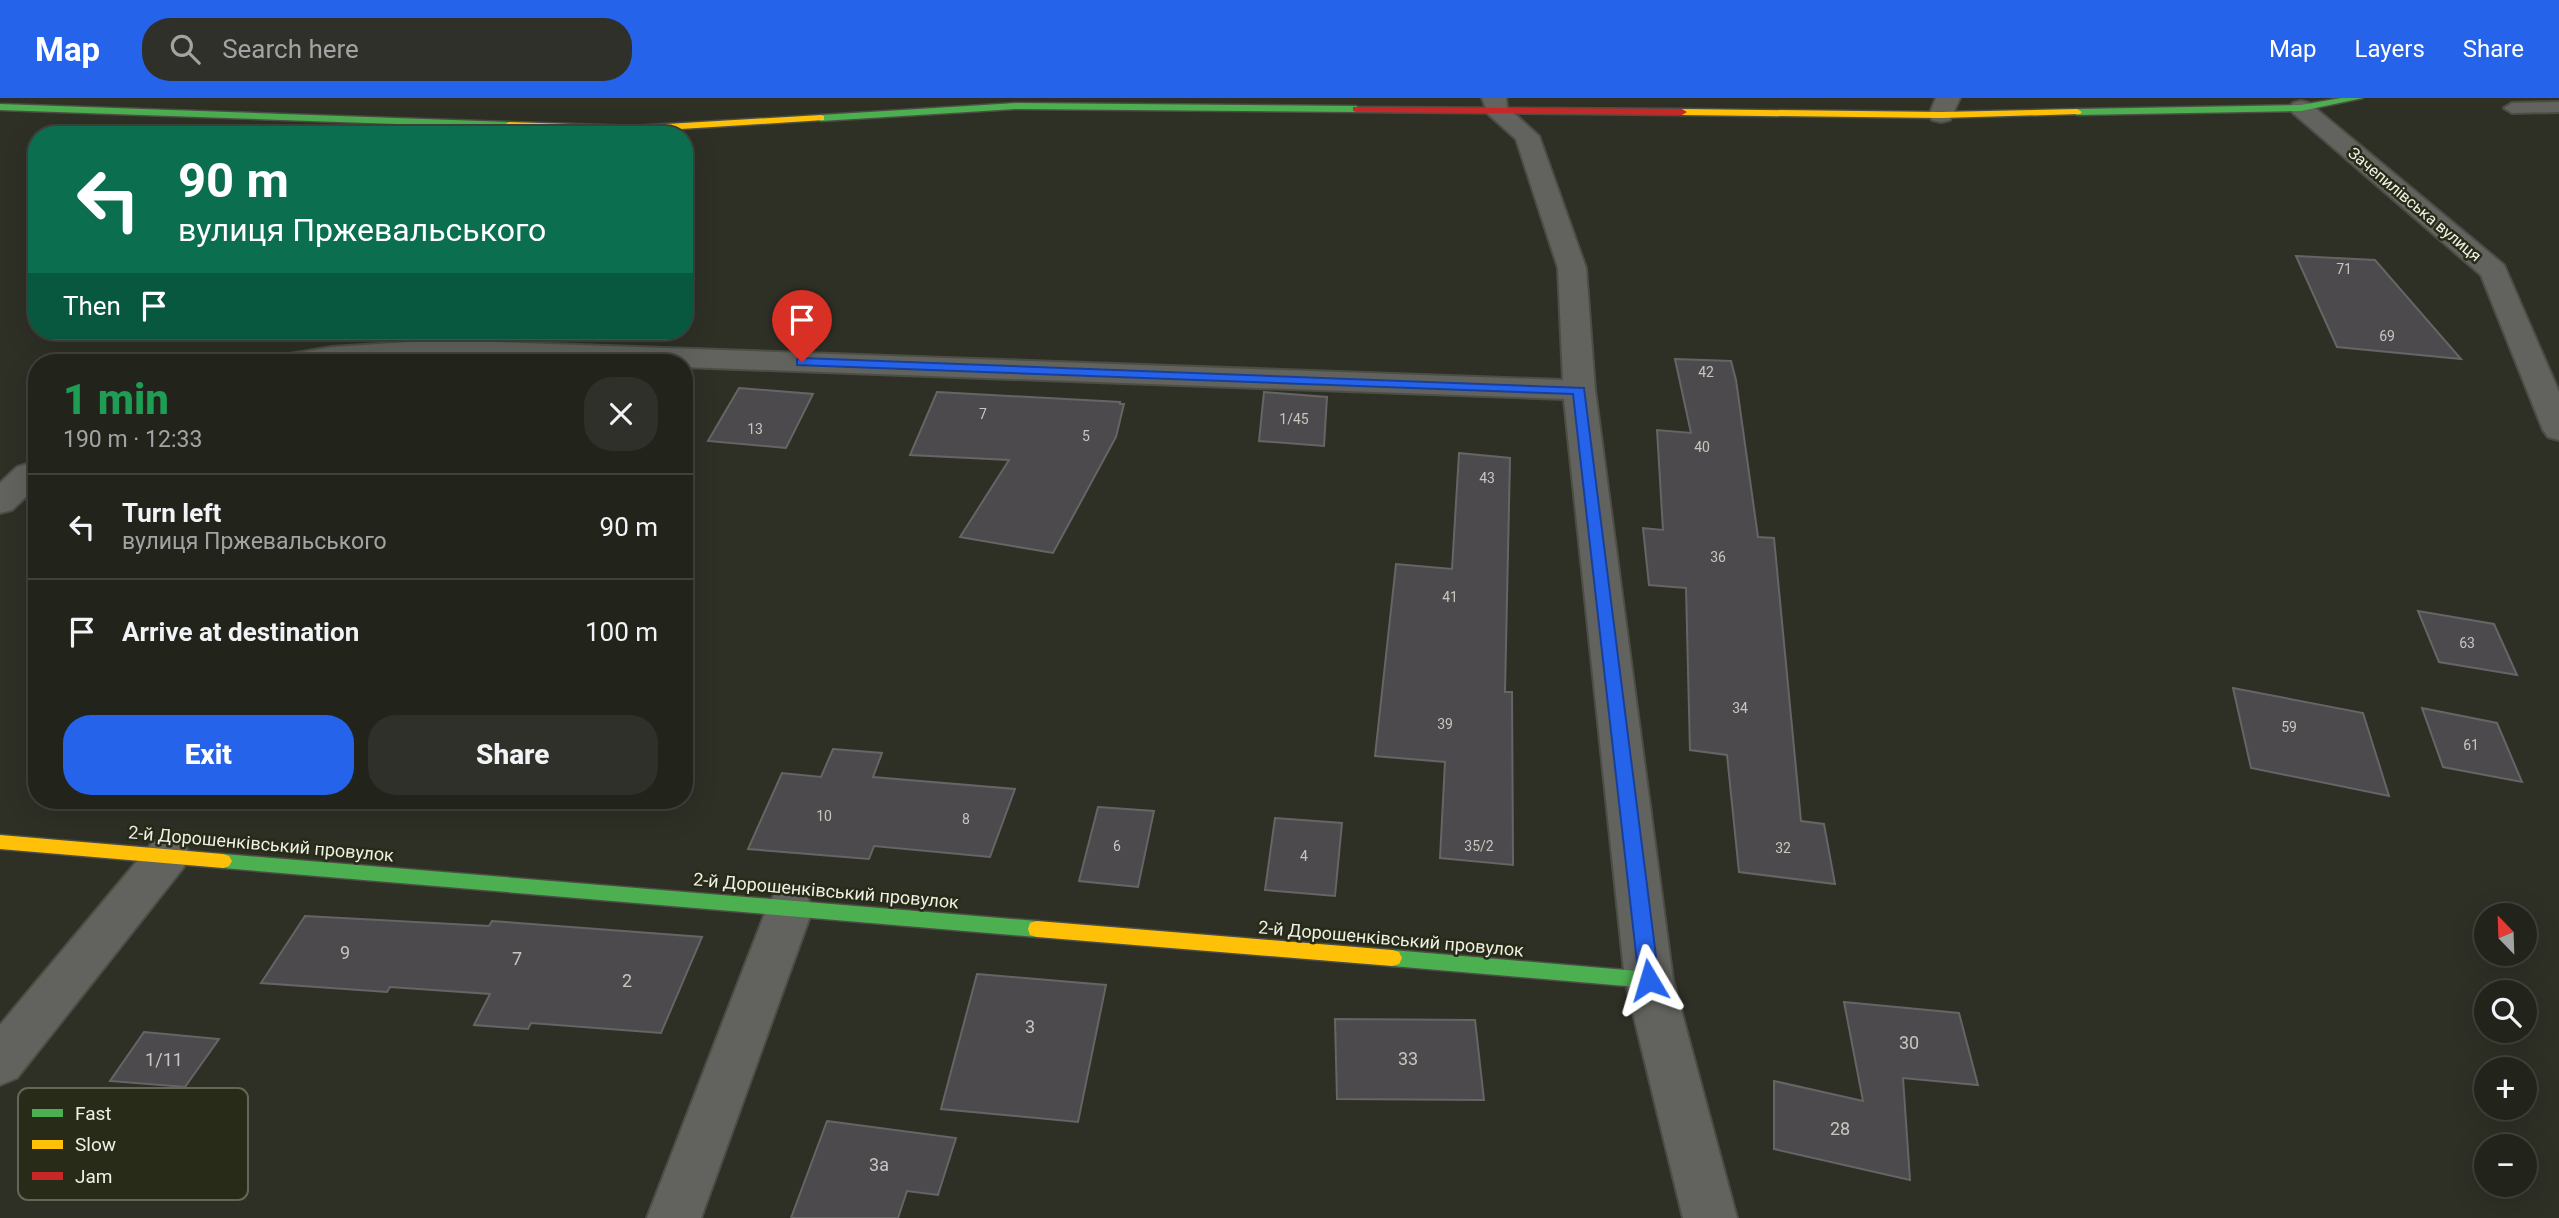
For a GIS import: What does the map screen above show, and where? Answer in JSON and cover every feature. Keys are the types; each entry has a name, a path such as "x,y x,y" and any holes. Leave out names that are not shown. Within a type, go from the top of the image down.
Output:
{"street":[{"path":"668,126 1016,106 1495,103 2301,108 2358,98"},
{"path":"1495,103 1527,135 1572,268 1579,390 1649,980 1710,1218"},
{"path":"0,107 573,126"},
{"name":"Зачепилівська вулиця","path":"2301,108 2494,271 2559,430"},
{"path":"363,354 440,349 579,354"},
{"path":"693,358 1579,390"},
{"path":"0,502 22,472"},
{"name":"2-й Дорошенківський провулок","path":"0,842 1649,980"},
{"path":"0,1062 168,855"},
{"path":"674,1218 790,908"}],"lane":[{"path":"2512,108 2559,107"}],"building":[{"path":"2296,256 2375,260 2461,359 2337,347"},
{"path":"1675,359 1731,361 1758,537 1774,538 1801,821 1824,824 1835,884 1739,872 1727,755 1690,750 1686,588 1649,585 1643,528 1663,530 1657,430 1691,433"},
{"path":"739,388 813,394 786,448 708,441"},
{"path":"937,392 1124,404 1116,437 1053,553 960,537 1009,460 910,455"},
{"path":"1264,392 1327,397 1324,446 1259,441"},
{"path":"1459,453 1510,458 1505,692 1512,692 1513,865 1440,858 1445,762 1375,756 1396,564 1452,569"},
{"path":"2418,611 2494,624 2517,675 2439,662"},
{"path":"2233,688 2363,713 2389,796 2251,768"},
{"path":"2422,708 2497,723 2522,782 2443,767"},
{"path":"833,749 882,753 873,777 1015,789 990,857 874,846 869,859 748,849 782,773 821,777"},
{"path":"1098,807 1154,811 1138,887 1079,881"},
{"path":"1275,818 1342,823 1335,896 1265,890"},
{"path":"305,916 489,926 492,921 702,937 661,1033 531,1023 528,1029 474,1025 490,994 390,987 387,992 261,983"},
{"path":"977,974 1106,985 1078,1122 941,1109"},
{"path":"1844,1002 1959,1013 1978,1085 1903,1078 1910,1180 1774,1149 1774,1081 1863,1101"},
{"path":"1335,1019 1475,1020 1484,1100 1337,1099"},
{"path":"144,1032 219,1039 185,1087 110,1081"},
{"path":"827,1121 956,1138 938,1195 907,1191 898,1218 791,1218"}],"traffic: fast":[{"path":"2077,112 2301,108 2358,98"},
{"path":"821,118 1016,106 1356,109"},
{"path":"0,107 509,125"},
{"path":"223,861 1037,929"},
{"path":"1392,958 1649,980"}],"traffic: slow":[{"path":"1682,112 1941,115 2077,112"},
{"path":"684,126 821,118"},
{"path":"509,125 540,126"},
{"path":"0,842 223,861"},
{"path":"1037,929 1392,958"}],"traffic: jam":[{"path":"1356,109 1682,112"}],"route":[{"path":"802,362 1579,390 1649,980"}]}
